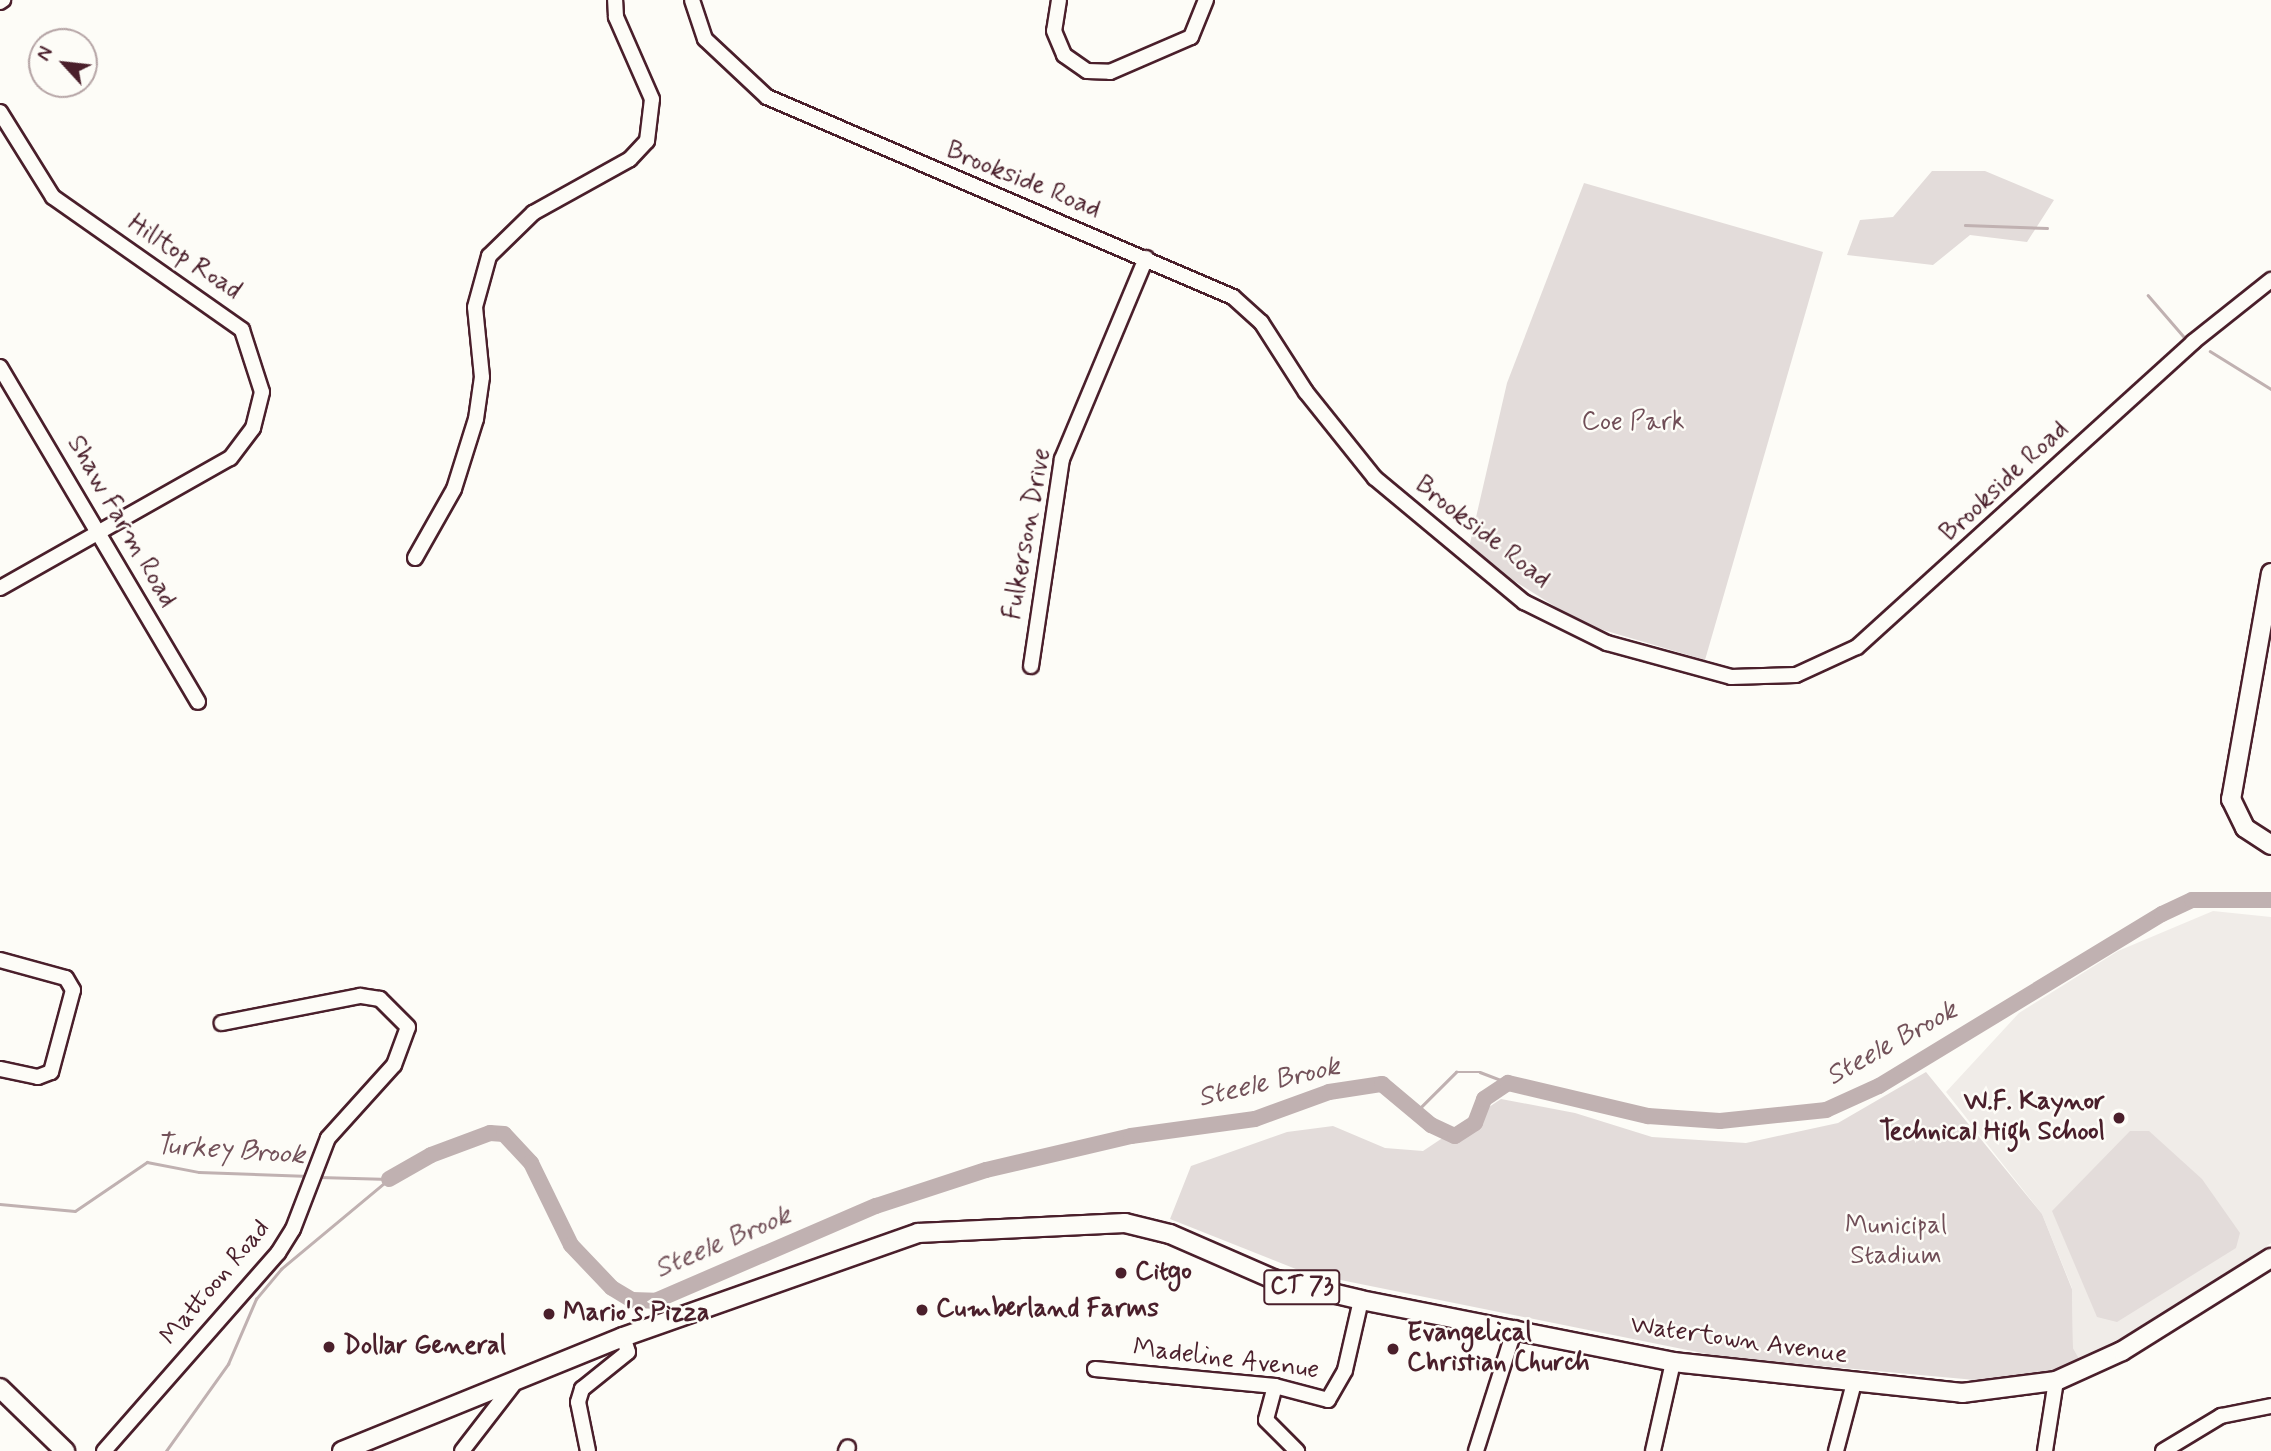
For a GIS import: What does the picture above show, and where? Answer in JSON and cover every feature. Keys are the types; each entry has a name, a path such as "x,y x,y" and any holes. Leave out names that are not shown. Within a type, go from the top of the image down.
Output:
{"main road":[{"path":"2271,573 2231,799 2245,828 2271,845"},
{"name":"Watertown Avenue","path":"342,1451 513,1385 623,1337 918,1233 1031,1224 1125,1223 1170,1234 1273,1279 1361,1300 1515,1328 1673,1362 1962,1393 2056,1381 2122,1351 2271,1258"},
{"path":"0,1388 65,1451"}],"street":[{"path":"415,558 454,489 476,419 482,377 475,307 489,256 533,213 630,159 647,141 652,99 616,17 615,0"},
{"name":"Brookside Road","path":"692,0 705,39 767,97 1199,278 1242,305 1375,478 1524,602 1633,652 1764,678 1796,675 1857,648 2193,342 2271,281"},
{"path":"1057,1 1054,31 1064,55 1087,71 1110,72 1191,37 1206,0"},
{"name":"Hilltop Road","path":"0,112 46,190 229,317 250,344 261,374 253,428 230,458 0,588"},
{"name":"Fulkerson Drive","path":"1031,666 1062,459 1146,258"},
{"name":"Shaw Farm Road","path":"0,368 198,702"},
{"path":"0,960 73,983 53,1067 45,1076 0,1069"},
{"name":"Mattoon Road","path":"104,1451 278,1253 342,1117 394,1065 408,1027 380,999 360,996 222,1023"},
{"name":"Madeline Avenue","path":"1096,1369 1275,1386 1328,1400 1345,1370 1361,1300"},
{"path":"1476,1451 1515,1328"},
{"path":"588,1451 578,1402 582,1389 628,1352 623,1337"},
{"path":"1653,1451 1673,1362"},
{"path":"2045,1451 2056,1381"},
{"path":"1836,1451 1854,1383"},
{"path":"462,1451 513,1385"},
{"path":"1275,1386 1266,1420 1297,1451"},
{"path":"2163,1451 2221,1416 2271,1406"}],"shaded area":[{"name":"W.F. Kaynor Technical High School","path":"2213,911 2271,917 2271,1243 2182,1305 2081,1362 2073,1348 2072,1288 2042,1214 1946,1092 2019,1013 2118,951"}],"green space":[{"path":"1932,171 1985,171 2054,200 2027,242 1970,235 1933,265 1847,255 1860,220 1893,217"},
{"name":"Coe Park","path":"1584,183 1823,252 1705,660 1583,624 1468,552 1507,383"},
{"name":"Municipal Stadium","path":"1926,1072 2042,1214 2072,1289 2073,1348 2081,1362 2008,1383 1722,1357 1306,1273 1170,1219 1191,1166 1287,1132 1333,1126 1385,1148 1423,1151 1501,1099 1575,1113 1652,1137 1746,1143 1838,1123"},
{"path":"2130,1131 2149,1131 2202,1179 2240,1233 2236,1248 2117,1322 2097,1317 2052,1211"}],"waterway":[{"path":"1965,225 2047,228"},
{"path":"2148,295 2186,339"},
{"path":"2210,351 2271,389"},
{"name":"Steele Brook","path":"389,1179 431,1155 490,1133 504,1134 531,1163 571,1245 612,1288 632,1300 655,1301 876,1206 986,1170 1131,1136 1255,1119 1329,1092 1382,1084 1431,1125 1455,1136 1475,1123 1484,1099 1508,1083 1648,1116 1720,1121 1826,1110 1879,1086 2162,914 2192,900 2271,900"},
{"name":"Steele Brook","path":"1418,1110 1456,1072 1480,1072 1508,1083"},
{"name":"Turkey Brook","path":"0,1204 75,1211 147,1162 199,1172 309,1176"},
{"name":"Turkey Brook","path":"319,1177 389,1179"},
{"name":"Steele Brook","path":"166,1451 228,1364 256,1299 281,1269 389,1179"}],"place":[{"name":"W.F. Kaynor Technical High School","path":"2119,1118"},
{"name":"Citgo","path":"1121,1273"},
{"name":"Cumberland Farms","path":"922,1310"},
{"name":"Mario's Pizza","path":"549,1314"},
{"name":"Dollar General","path":"329,1347"},
{"name":"Evangelical Christian Church","path":"1393,1349"}]}
